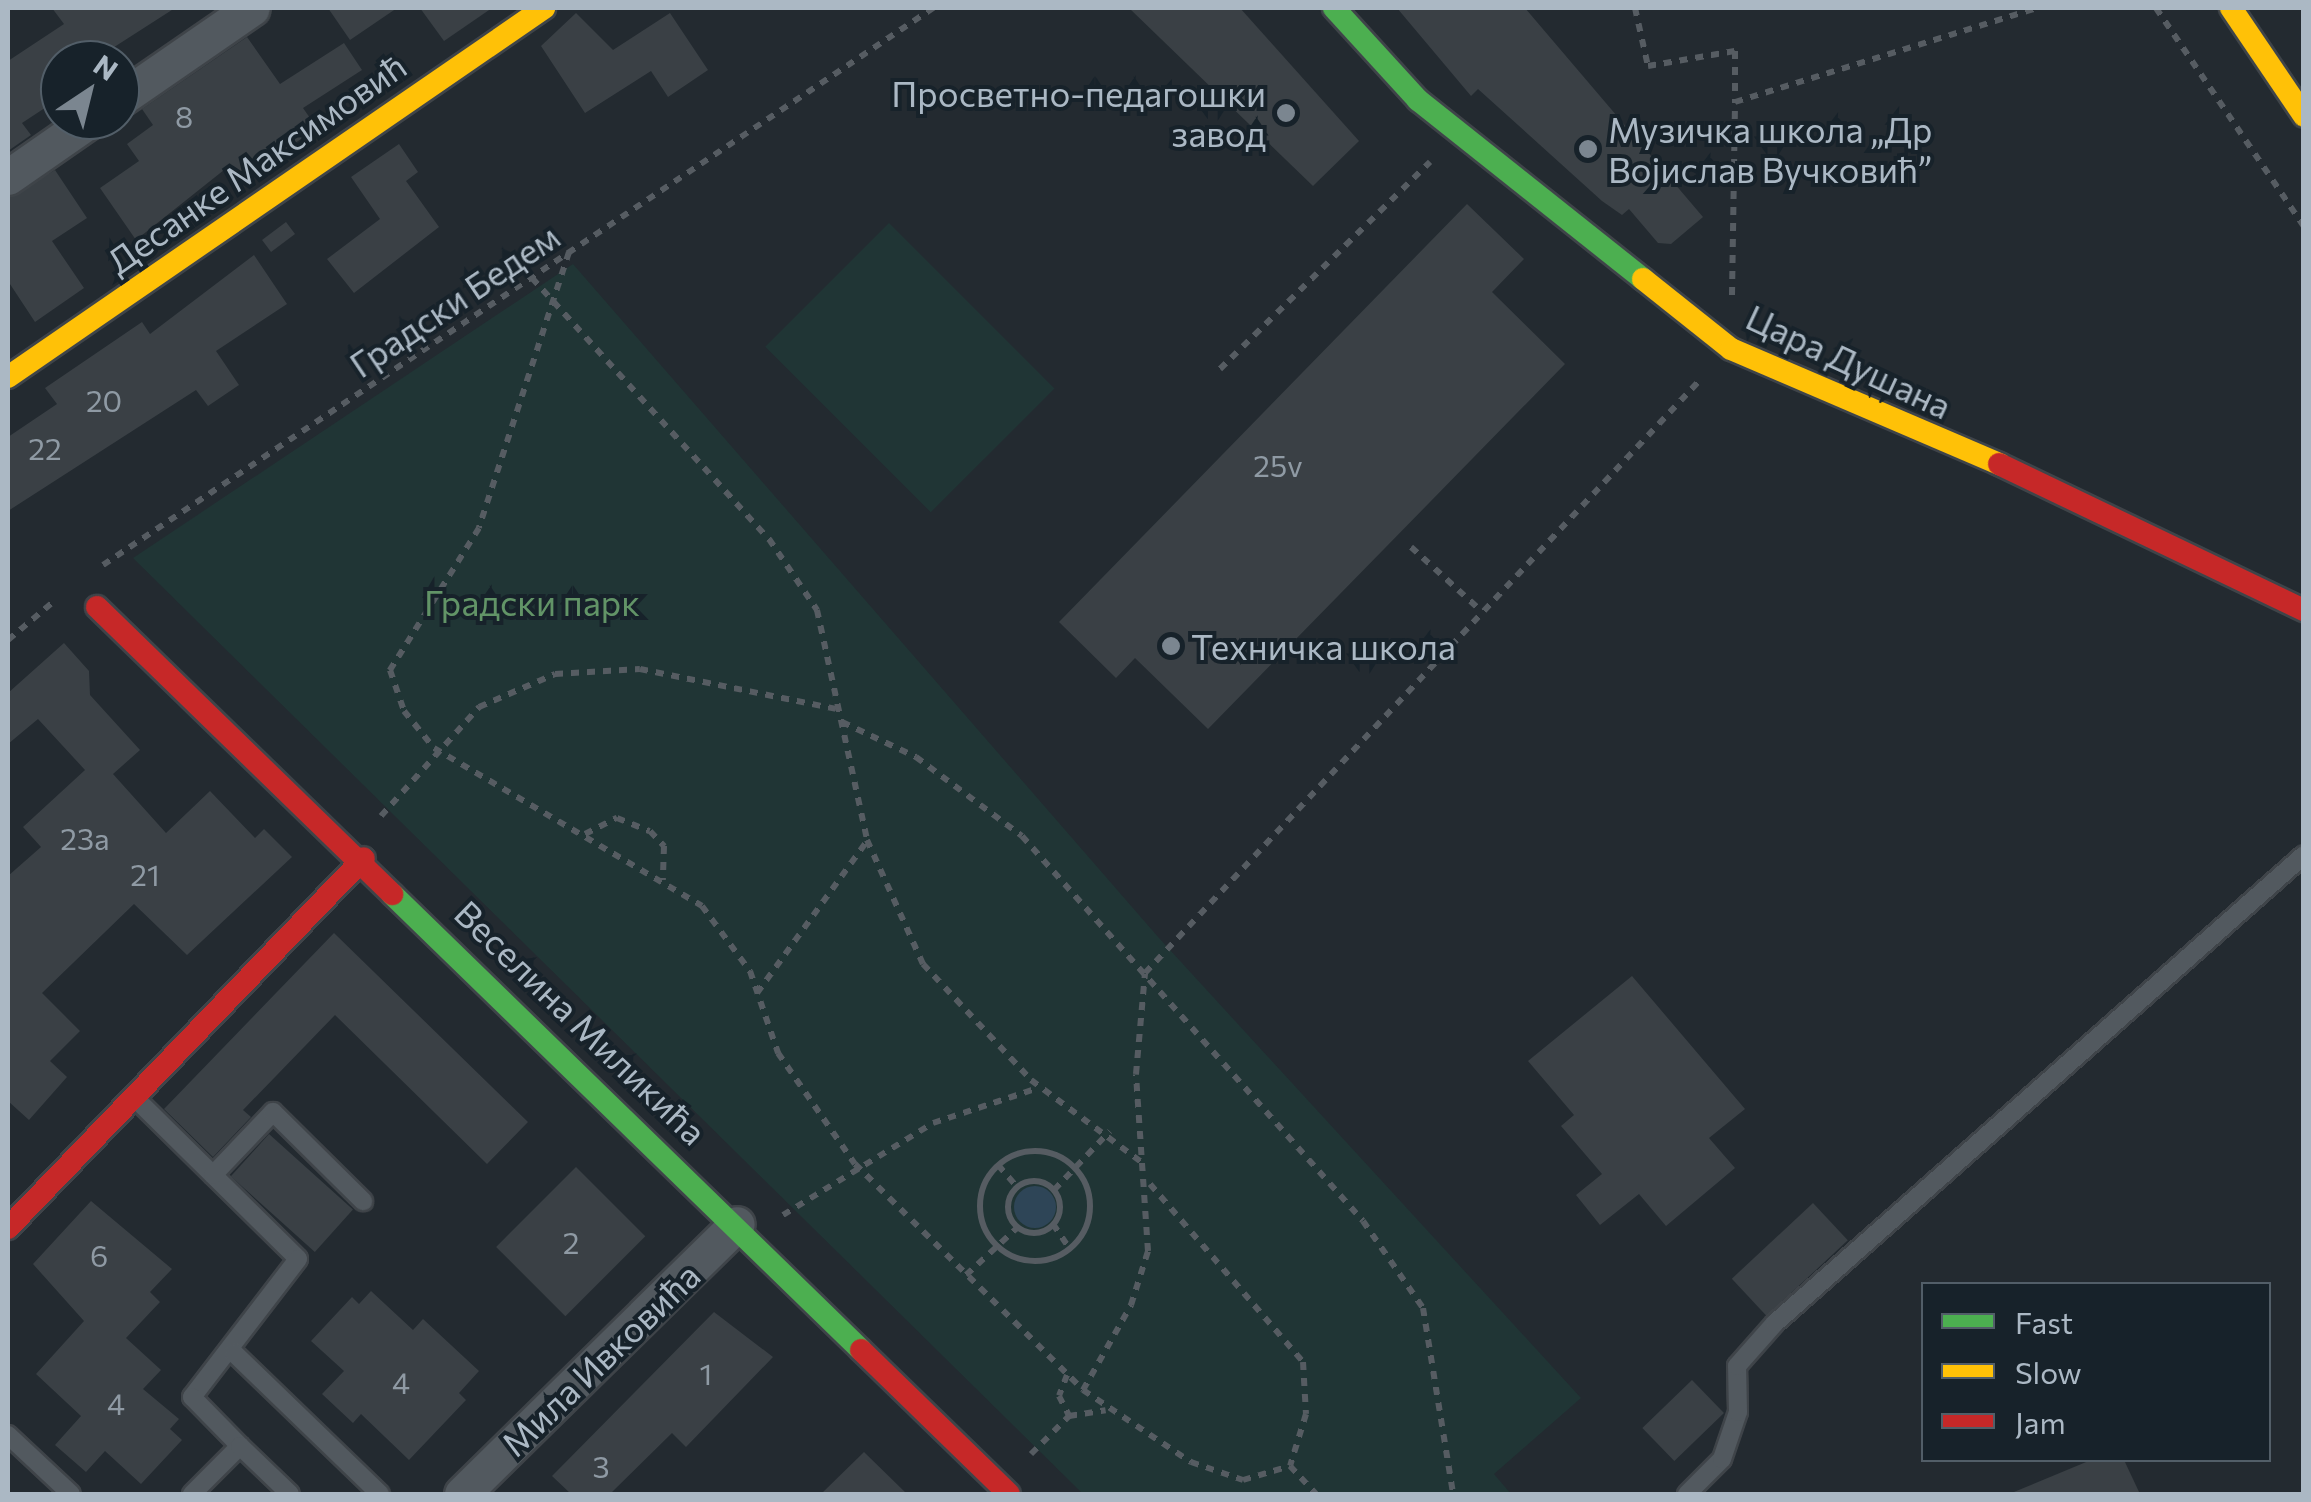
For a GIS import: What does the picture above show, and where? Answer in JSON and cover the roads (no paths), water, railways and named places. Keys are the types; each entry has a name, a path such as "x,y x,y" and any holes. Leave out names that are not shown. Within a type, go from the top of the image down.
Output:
{"street":[{"path":"140,85 252,8"},
{"name":"Десанке Максимовић","path":"8,377 544,8"},
{"name":"Цара Душана","path":"1334,8 1459,132 1731,349 2138,524 2304,610"},
{"path":"2231,8 2304,116"},
{"path":"8,177 61,140"},
{"name":"Веселина Миликића","path":"97,607 364,858 1009,1494"},
{"path":"8,1228 364,858"},
{"name":"Мила Ивковића","path":"462,1494 738,1224"}],"lane":[{"path":"1687,1494 1722,1459 1738,1412 1737,1366 1775,1323 2304,855"},
{"path":"134,1096 298,1260 234,1353 192,1397 290,1494"},
{"path":"213,1175 273,1112 363,1201"},
{"path":"234,1353 380,1494"},
{"path":"8,1436 71,1494"},
{"path":"192,1494 240,1446"}],"water":[{"path":"1035,1186 1050,1192 1056,1207 1050,1222 1035,1228 1020,1222 1014,1207 1020,1192"}],"place":[{"name":"Просветно-педагошки завод","path":"1286,113"},
{"name":"Музичка школа „Др Војислав Вучковић”","path":"1588,149"},
{"name":"Техничка школа","path":"1171,646"}],"park label":[{"name":"Градски парк","path":"532,602"}]}
